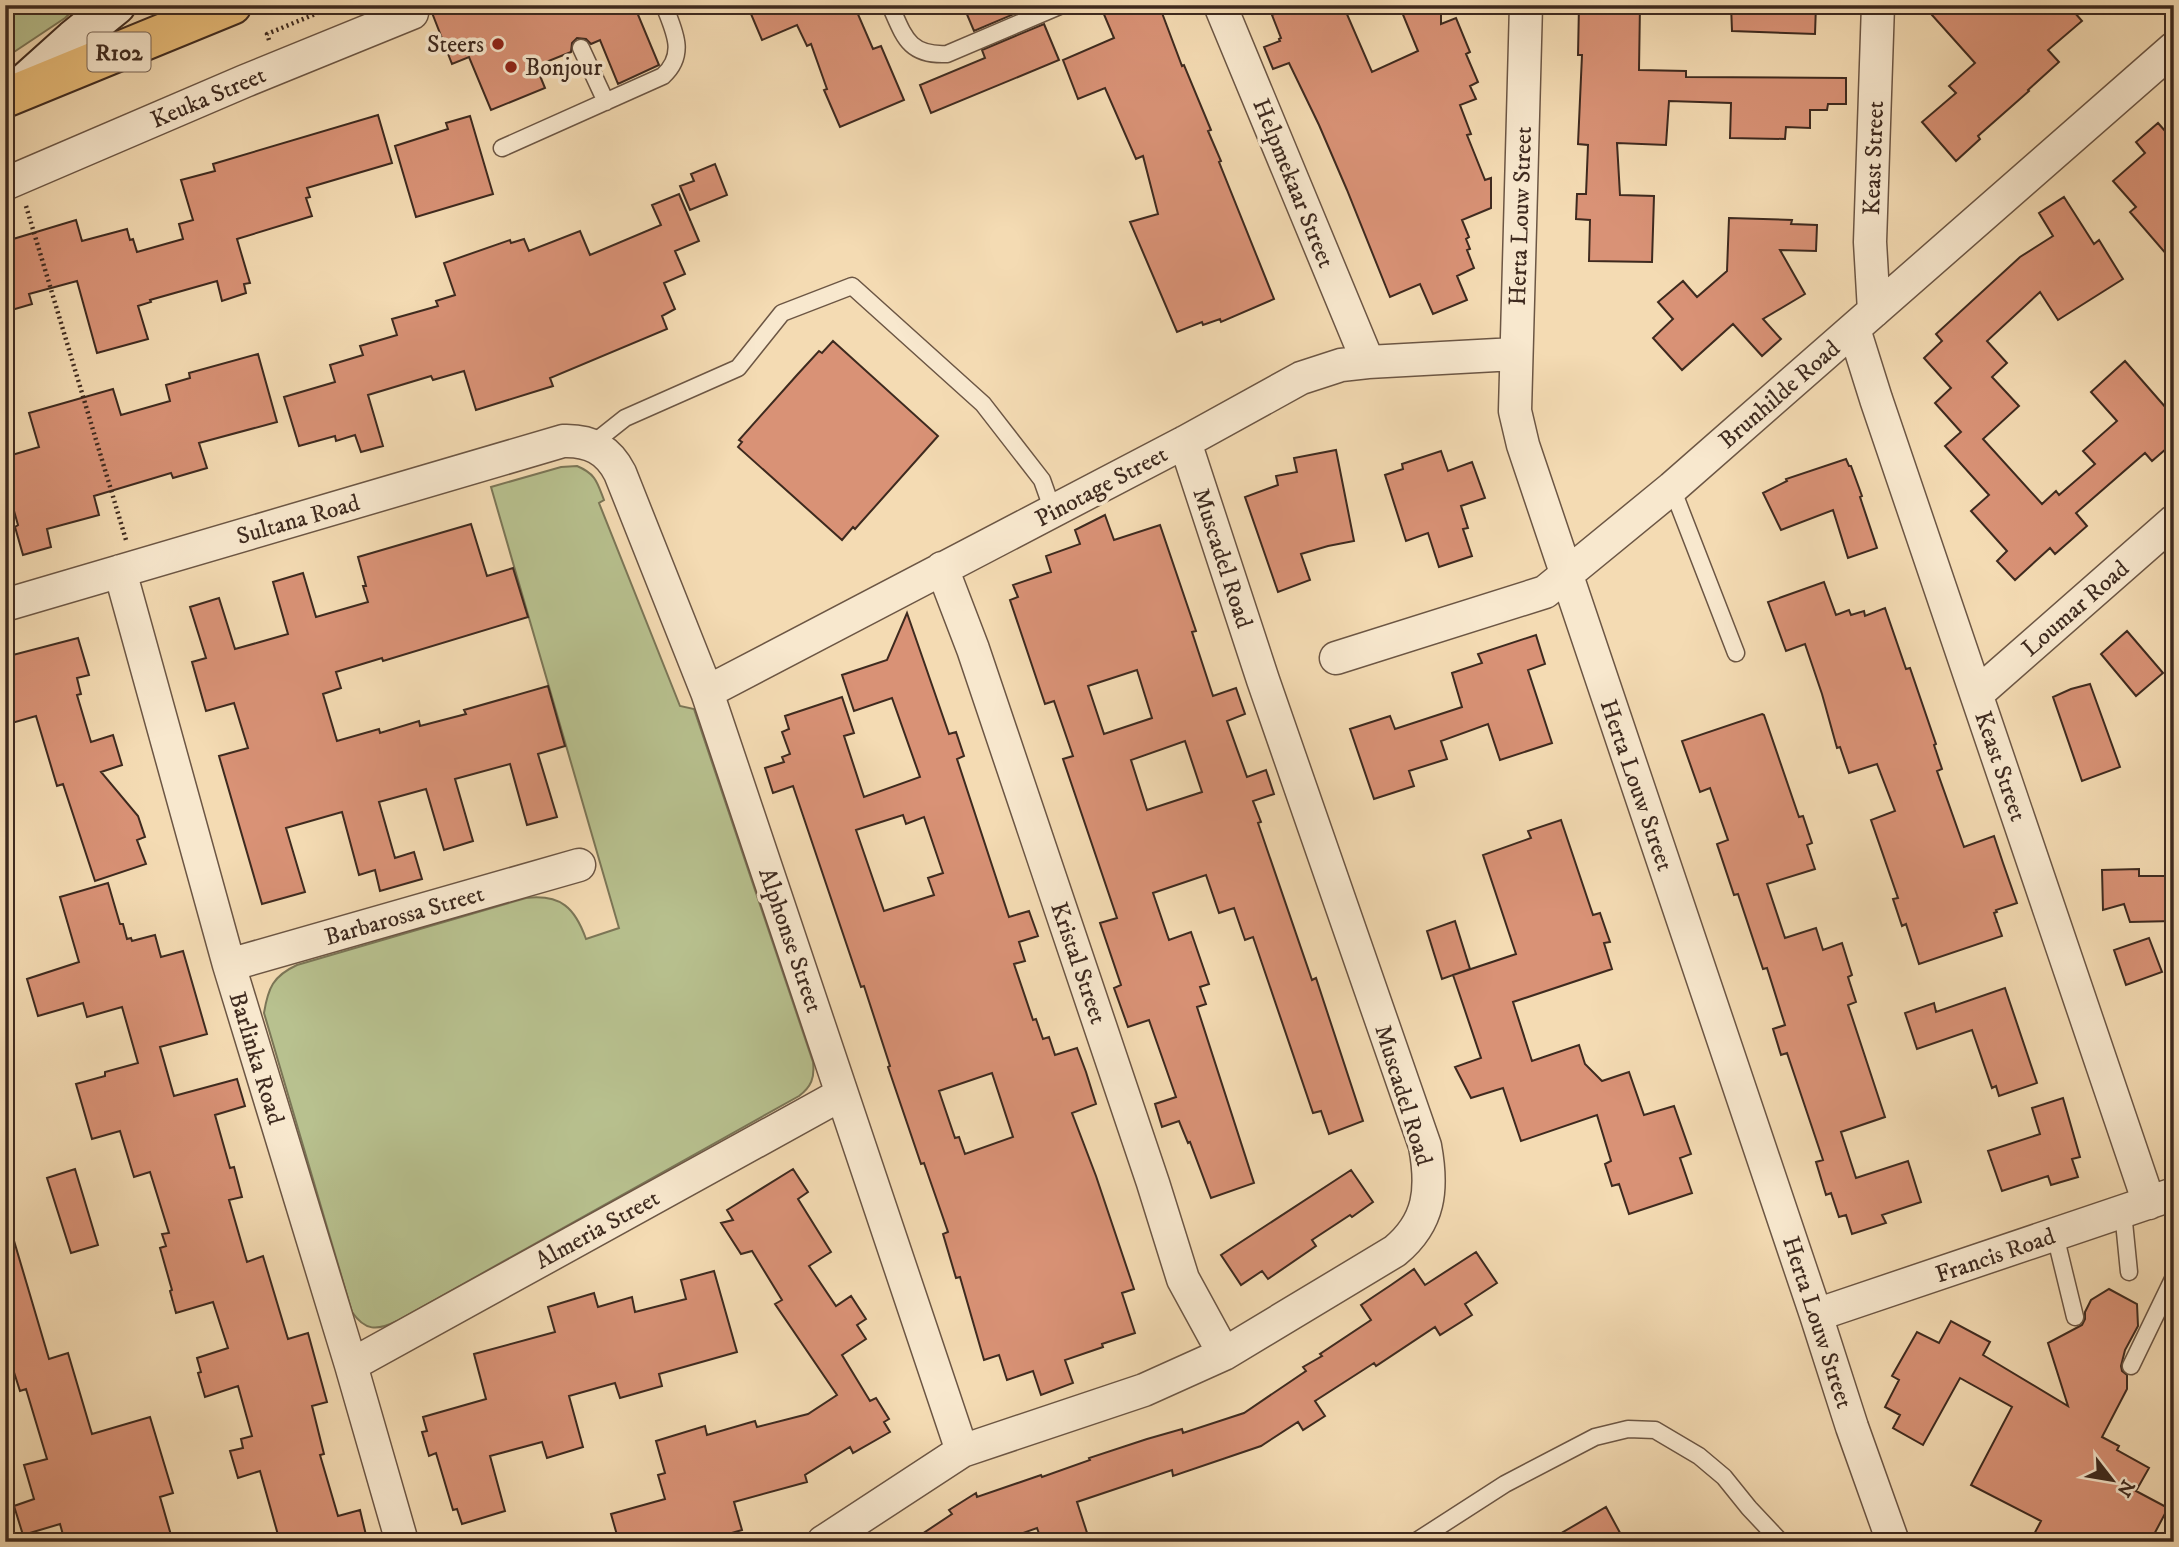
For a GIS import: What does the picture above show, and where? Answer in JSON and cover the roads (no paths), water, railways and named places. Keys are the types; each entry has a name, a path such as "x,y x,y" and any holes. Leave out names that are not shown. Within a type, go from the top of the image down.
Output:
{"main road":[{"name":"R102","path":"8,97 232,5"}],"street":[{"path":"8,97 116,5"},
{"name":"Helpmekaar Street","path":"1220,5 1368,362"},
{"name":"Herta Louw Street","path":"1526,5 1515,411 1523,444 1566,573 1893,1542"},
{"name":"Keast Street","path":"1878,5 1870,242 1864,320 1876,399 2149,1203"},
{"name":"Keuka Street","path":"14,188 245,80 412,13"},
{"name":"Brunhilde Road","path":"1336,658 1545,592 1672,488 2174,48"},
{"name":"Pinotage Street","path":"707,692 1185,442 1301,378 1341,365 1516,354"},
{"name":"Sultana Road","path":"5,605 124,560 563,442 580,440 591,445"},
{"name":"Muscadel Road","path":"823,1542 962,1451 1144,1390 1224,1354 1395,1251 1410,1238 1421,1219 1429,1196 1430,1170 1425,1146 1263,680 1185,442"},
{"name":"Alphonse Street","path":"591,445 613,461 620,473 707,692 962,1451"},
{"name":"Loumar Road","path":"1977,694 2174,521"},
{"name":"Barlinka Road","path":"124,560 229,965 402,1542"},
{"name":"Kristal Street","path":"942,568 973,649 1149,1170 1183,1279 1224,1354"},
{"name":"Barbarossa Street","path":"229,965 579,865"},
{"name":"Almeria Street","path":"351,1365 842,1094"},
{"name":"Francis Road","path":"1816,1315 2149,1203"}],"lane":[{"path":"502,148 606,103 663,76 671,69 678,48 664,5"},
{"path":"890,5 905,39 914,47 937,55 947,54 1062,5"},
{"path":"581,48 606,103"},
{"path":"591,445 625,418 738,368 782,313 852,286 983,404 1042,480 1053,511"},
{"path":"1672,488 1737,653"},
{"path":"2129,1272 2149,1203"},
{"path":"2054,1235 2075,1317"},
{"path":"2131,1366 2174,1277"},
{"path":"1415,1542 1517,1478 1595,1437 1628,1429 1655,1430 1699,1455 1724,1477 1781,1542"}],"place":[{"name":"Steers","path":"498,44"},
{"name":"Bonjour","path":"511,67"}]}
